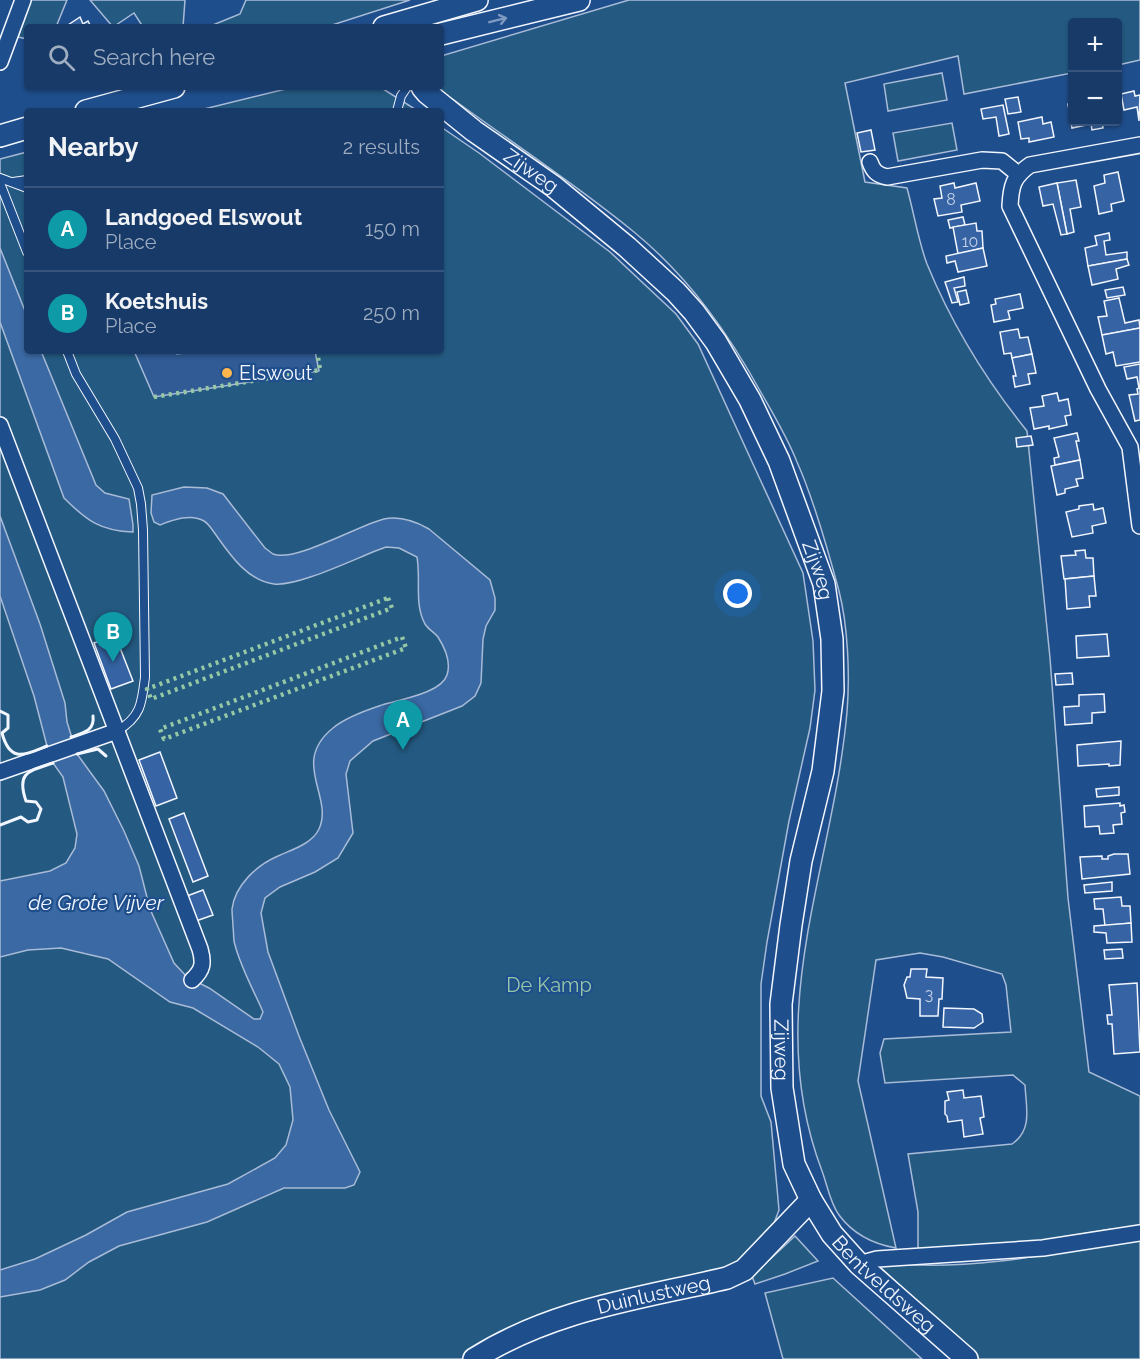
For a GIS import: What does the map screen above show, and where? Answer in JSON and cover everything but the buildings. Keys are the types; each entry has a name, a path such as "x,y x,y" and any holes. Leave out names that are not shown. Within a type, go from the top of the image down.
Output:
{"street":[{"path":"0,62 23,0"},
{"path":"399,24 477,0"},
{"path":"444,32 579,0"},
{"path":"97,108 163,90"},
{"name":"Zijweg","path":"424,90 474,131 553,186 627,247 694,312 716,342 750,400 779,461 824,584 832,639 833,691 823,771 796,893 782,1004 783,1088 786,1122 794,1164 811,1200"},
{"path":"0,136 24,129"},
{"path":"1140,145 1030,165 1018,174 1011,189 1010,206 1098,389 1135,446 1140,526"},
{"path":"870,162 873,170 880,176 887,177 982,160 1002,160 1018,174"},
{"path":"0,425 203,958 201,971 192,980"},
{"path":"0,785 0,774 117,730"},
{"name":"Bentveldsweg","path":"811,1200 832,1234 859,1264 967,1359"},
{"name":"Duinlustweg","path":"474,1359 537,1326 588,1309 728,1278 744,1270 757,1258 811,1200"},
{"path":"859,1264 877,1259 1043,1248 1140,1233"}],"lane":[{"path":"398,108 405,90"},
{"path":"24,180 0,181 24,244"},
{"path":"12,182 24,187"},
{"path":"68,354 76,374 132,471 141,504 145,677 142,700 135,719 117,730"}],"green space":[{"path":"31,0 67,0 57,24 24,24 24,38 18,37"},
{"path":"90,0 185,0 183,24 141,24 134,13 118,24 110,24"},
{"path":"246,0 410,0 335,24 215,24 240,14"},
{"path":"629,0 1140,0 1140,60 1122,64 1122,18 1068,18 1068,74 964,94 958,56 845,83 865,182 907,188 924,255 947,309 984,372 1027,431 1050,658 1068,898 1089,1072 1140,1096 1140,1359 979,1359 880,1267 885,1263 971,1264 1113,1243 1111,1229 1033,1242 918,1250 918,1212 908,1154 1012,1144 1019,1138 1026,1125 1025,1085 1013,1075 885,1083 880,1053 884,1039 1011,1032 1006,985 1002,974 943,957 920,953 876,960 858,1081 896,1248 879,1244 857,1233 836,1210 805,1112 798,1054 799,997 806,941 839,771 847,712 848,667 839,591 809,492 793,453 750,373 722,329 673,268 634,232 590,198 438,90 444,90 444,55"},
{"path":"942,73 947,100 888,111 884,84"},
{"path":"282,90 385,90 413,108 208,108"},
{"path":"952,123 957,150 898,161 893,133"},
{"name":"De Kamp","path":"444,129 610,252 676,314 698,344 803,573 813,641 815,690 810,728 789,821 761,984 761,1096 771,1122 779,1210 773,1226 730,1269 484,1345 462,1359 0,1359 0,159 24,153 24,354 444,354"},
{"path":"795,1236 818,1261 755,1284 752,1276"},
{"path":"833,1278 922,1359 783,1359 765,1293"}],"shaded area":[{"name":"Elswout","path":"135,354 316,354 319,371 154,397"}],"water":[{"path":"0,248 24,308 24,354 42,354 96,485 105,493 129,499 133,532 102,527 79,512 64,498 0,322"},
{"name":"de Grote Vijver","path":"184,487 207,488 223,494 265,548 273,554 296,553 384,519 407,520 429,529 490,580 495,598 495,610 486,626 483,639 481,683 475,696 462,706 373,741 350,761 346,774 353,833 338,858 315,872 280,887 265,898 261,913 268,952 299,1036 329,1110 360,1172 354,1185 345,1188 284,1188 207,1222 119,1246 89,1262 65,1280 40,1290 0,1297 0,1270 35,1259 86,1235 127,1212 228,1184 275,1158 286,1145 293,1120 290,1087 279,1064 258,1047 193,1008 170,1002 108,959 61,948 28,950 0,957 0,881 50,871 66,863 75,848 77,834 63,777 53,763 47,746 34,696 0,596 0,516 40,624 65,703 67,722 77,754 104,791 124,831 139,866 150,909 174,963 187,977 209,988 254,1019 260,1019 263,1012 234,943 232,909 234,900 242,884 255,870 270,860 306,843 319,829 322,817 321,804 314,767 315,754 321,741 333,728 349,718 379,706 427,692 443,682 447,675 448,661 443,646 438,637 426,626 422,616 417,557 399,548 386,547 298,581 285,584 265,582 240,566 204,521 188,517 160,525 154,522 151,513 152,495"}],"hedge":[{"path":"307,372 320,370 317,354"},
{"path":"154,397 301,373"},
{"path":"388,598 392,608 151,699 147,689 388,598"},
{"path":"402,637 406,648 164,739 160,729 402,637"}],"wall":[{"path":"0,711 8,715 8,728 2,733 5,743 14,753 25,754 47,746"},
{"path":"71,737 84,733 90,728 93,716"},
{"path":"77,754 98,749 106,756"},
{"path":"0,825 21,817 28,822 37,820 41,809 36,802 26,801 23,791 24,778 31,771 53,763"}],"place":[{"name":"Elswout","path":"227,373"},
{"name":"Koetshuis","path":"113,662"},
{"name":"Landgoed Elswout","path":"403,750"}]}
